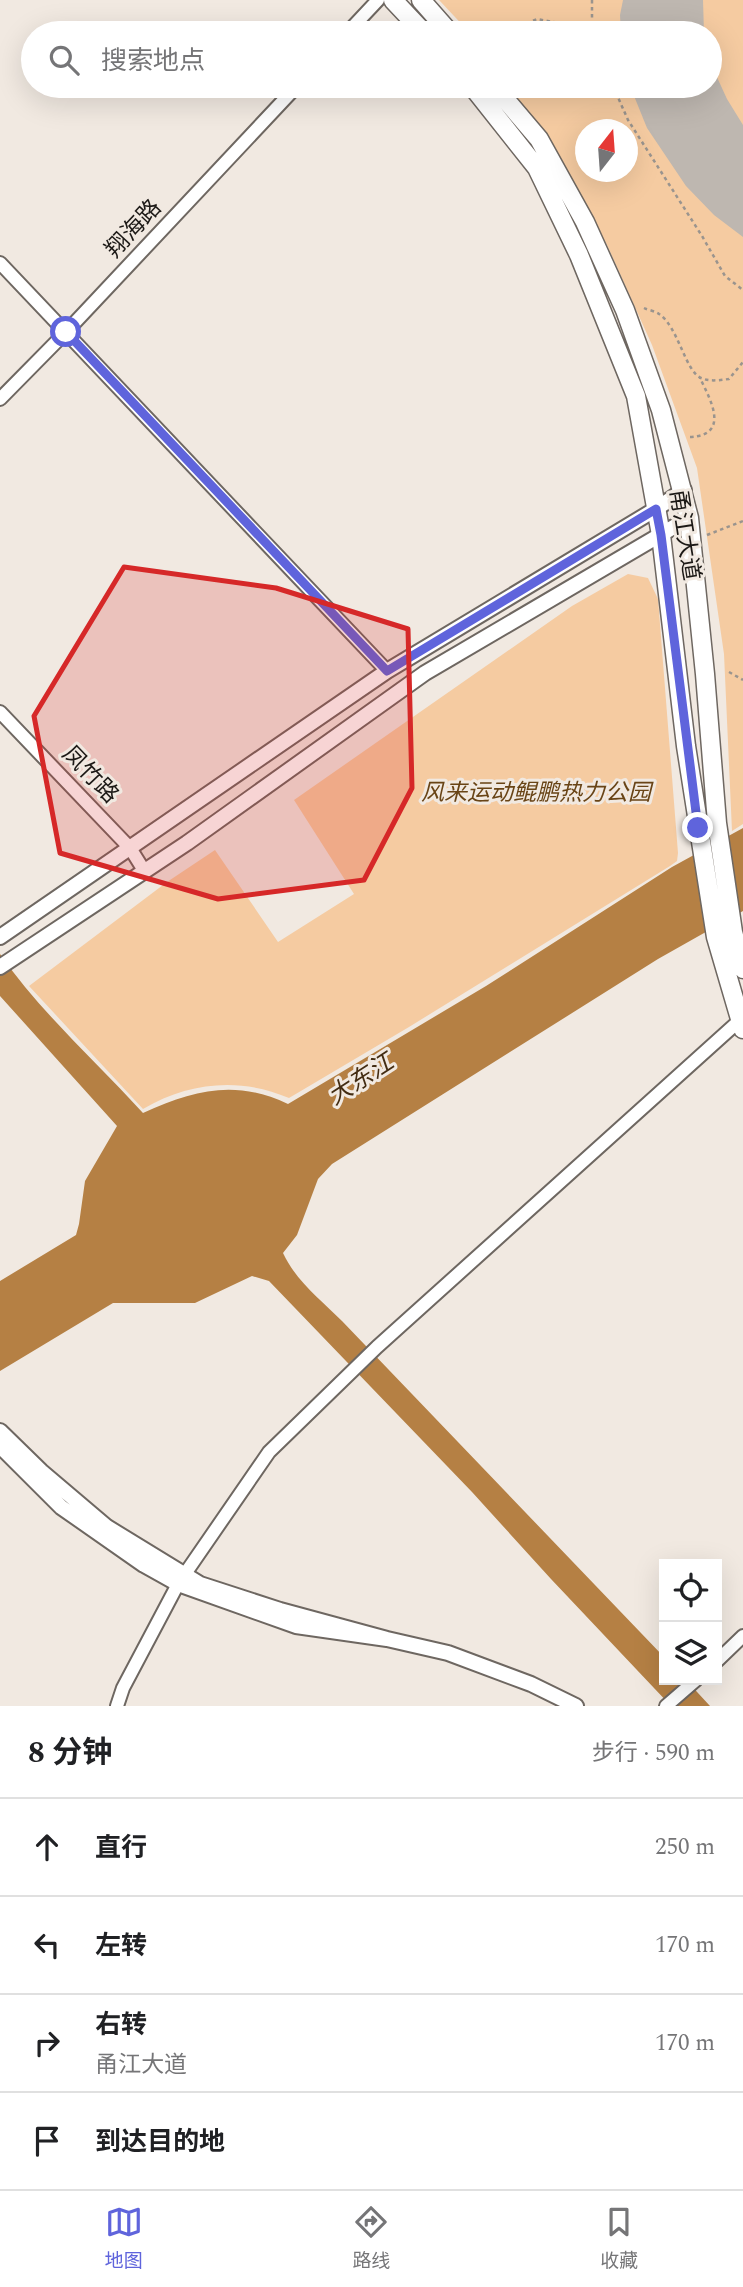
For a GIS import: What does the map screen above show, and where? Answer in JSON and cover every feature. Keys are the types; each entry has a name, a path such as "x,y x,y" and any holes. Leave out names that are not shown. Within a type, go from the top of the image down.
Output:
{"main road":[{"path":"393,0 413,21"},
{"path":"421,0 439,21"},
{"name":"甬江大道","path":"482,98 537,168 579,255 636,396 661,535 698,828 714,926 741,1025"},
{"name":"甬江大道","path":"504,98 539,139 585,222 625,310 661,410 684,490 692,541 705,674 716,823 743,969"}],"street":[{"path":"358,21 378,0"},
{"name":"翔海路","path":"0,399 287,98"},
{"path":"0,263 387,671"},
{"path":"3,935 387,671 684,490"},
{"path":"0,967 145,872 425,673 689,518"},
{"name":"凤竹路","path":"0,712 130,848 145,872"},
{"path":"117,1706 182,1579 269,1452 377,1347 741,1025"},
{"path":"0,1431 41,1471 107,1527 182,1579"},
{"path":"0,1446 61,1507 144,1565 296,1626 387,1639 449,1653 531,1684 576,1706"},
{"path":"722,1656 743,1636"},
{"path":"669,1703 690,1685"}],"path":[{"path":"592,0 592,21"},
{"path":"618,98 628,120 725,276 743,290"},
{"path":"643,308 661,315 671,329 692,369 700,378 716,413 714,424 707,433 690,438"},
{"path":"700,378 713,381 729,379 743,362"},
{"path":"692,541 743,521"},
{"path":"729,673 743,680"}],"highlighted area":[{"path":"124,567 276,588 408,629 412,788 364,880 218,899 60,853 34,716"}],"green space":[{"path":"439,0 743,0 743,824 732,831 724,654 697,468 652,345 607,245 558,159 517,98 722,98 722,21 459,21"},
{"name":"风来运动鲲鹏热力公园","path":"628,574 648,578 658,599 678,853 677,861 670,866 289,1098 252,1087 215,1086 178,1093 143,1109 29,986 167,882 215,850 278,942 354,894 294,800 572,606"}],"water":[{"name":"大东江","path":"743,828 743,911 658,959 332,1164 318,1179 297,1235 283,1253 309,1289 659,1652 659,1685 691,1685 710,1706 671,1706 472,1492 269,1281 252,1276 195,1303 113,1303 0,1371 0,1281 76,1235 85,1181 117,1126 0,996 0,954 51,1016 143,1113 180,1098 215,1090 250,1092 288,1104 486,986 672,867"}],"building":[{"path":"623,0 703,0 704,21 620,21"},
{"path":"722,88 743,125 743,237 714,215 686,186 647,128 635,98 722,98"}],"route":[{"path":"66,332 387,671 656,509 698,828"}]}
